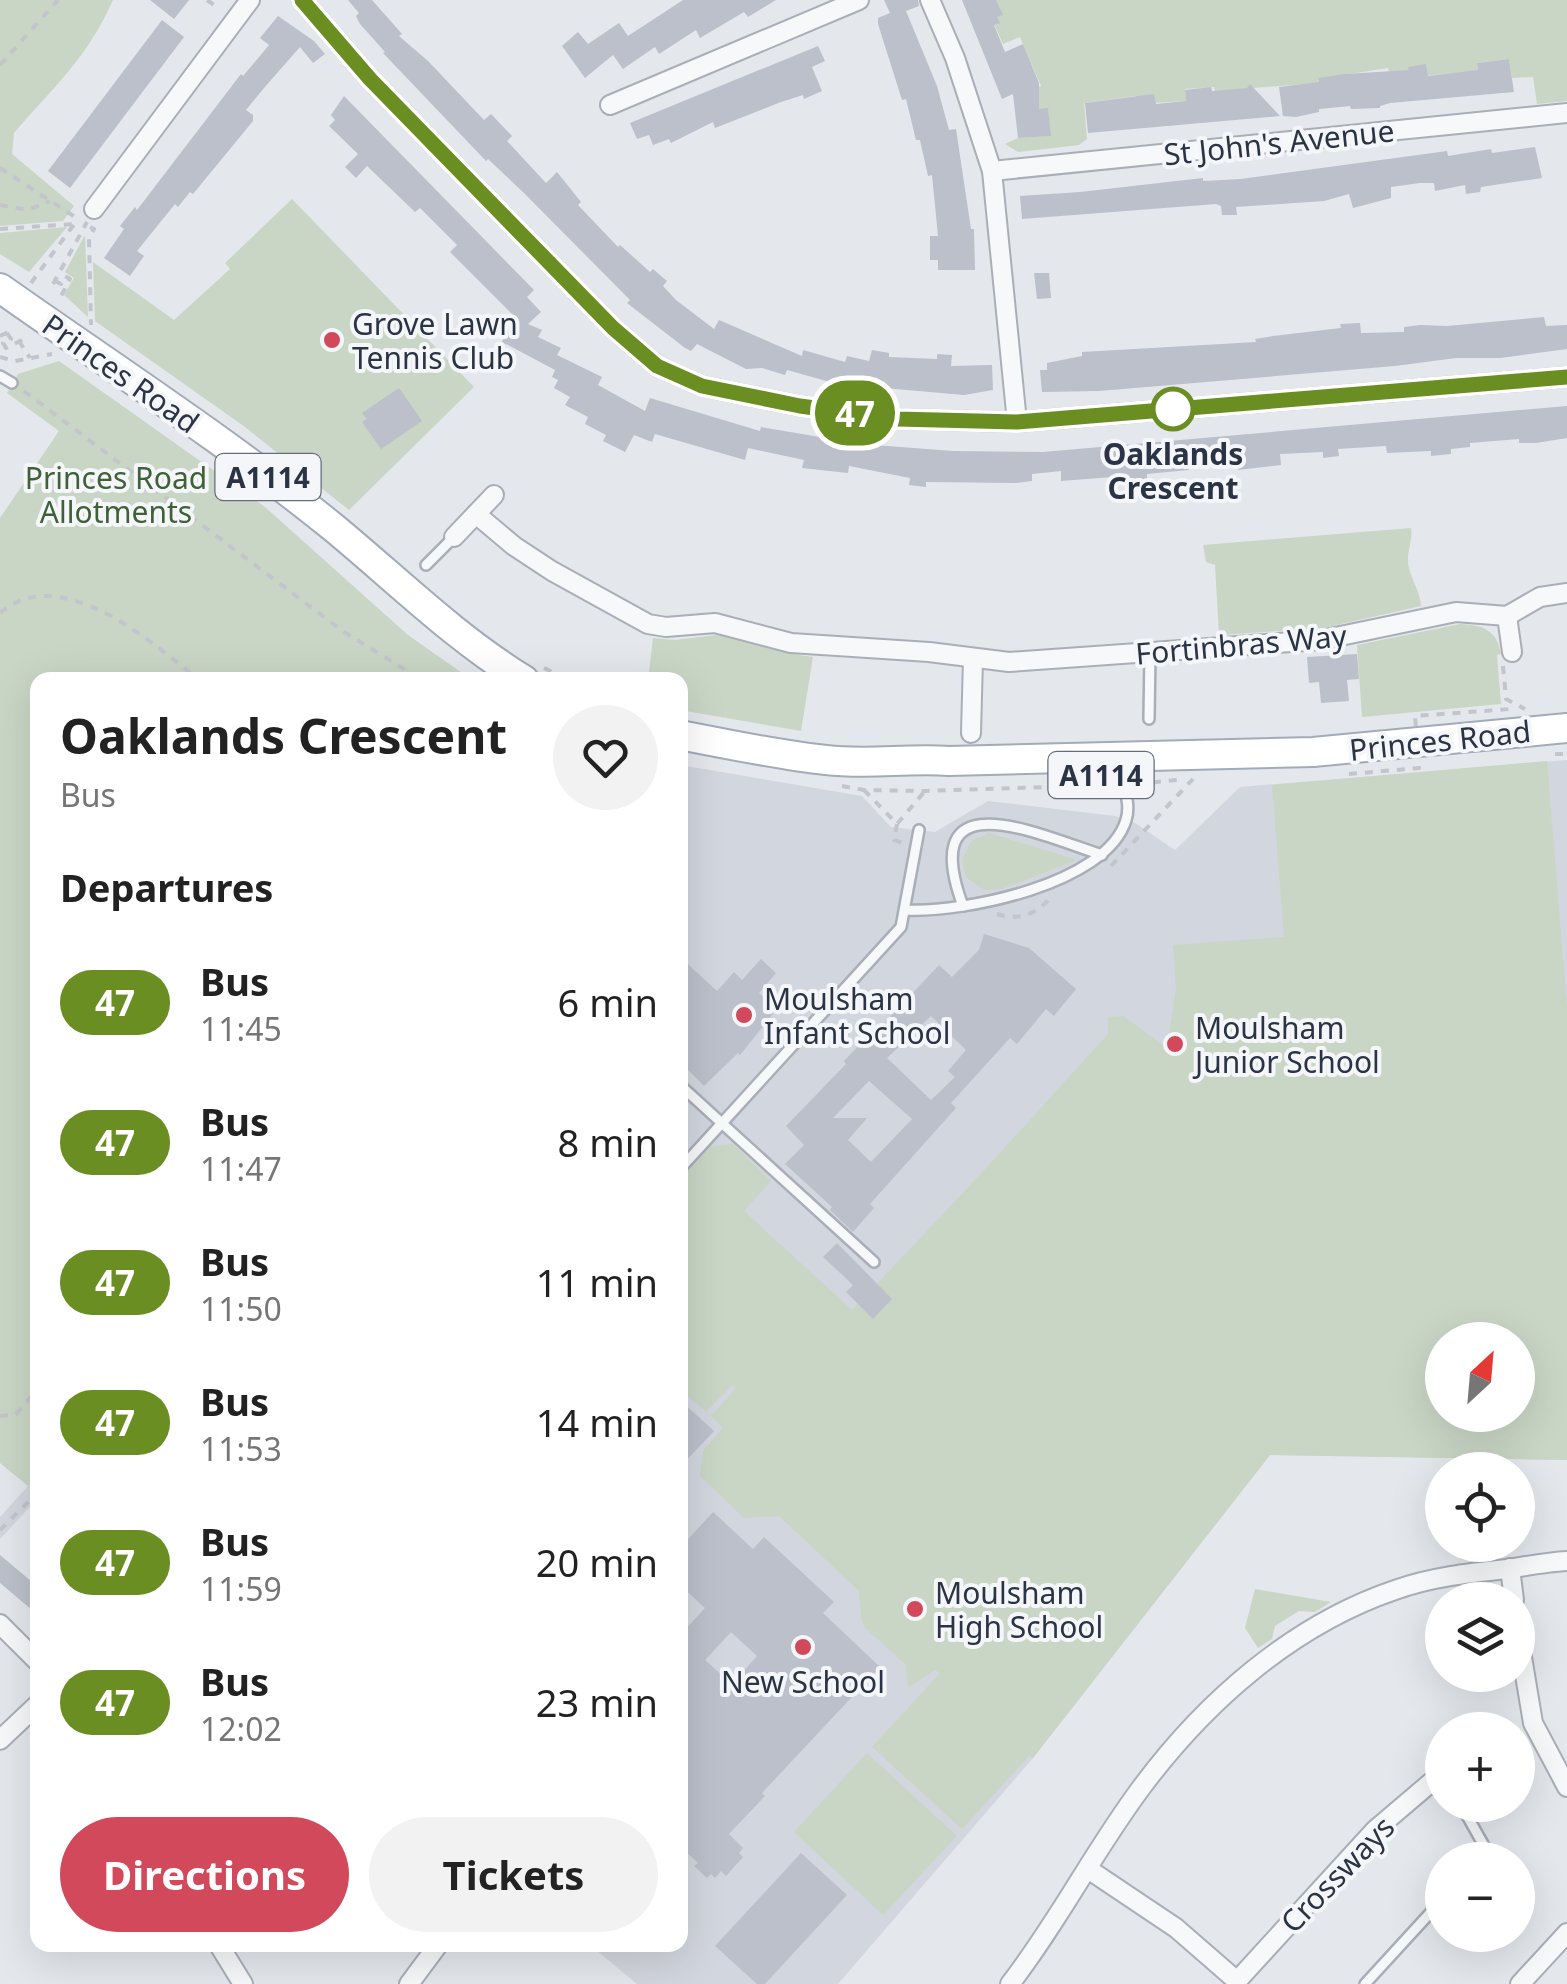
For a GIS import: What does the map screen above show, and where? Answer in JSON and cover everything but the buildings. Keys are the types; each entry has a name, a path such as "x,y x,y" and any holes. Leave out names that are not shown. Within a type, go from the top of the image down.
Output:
{"main road":[{"name":"Princes Road","path":"0,288 248,462 335,530 456,634 512,672"},
{"name":"Princes Road","path":"890,764 902,759 969,761 1313,752 1567,728"},
{"name":"Princes Road","path":"688,736 826,760 890,764 925,776 1114,780 1233,768 1313,752"}],"street":[{"path":"83,220 250,0"},
{"path":"302,0 370,79 558,274 657,366 702,386 800,406 930,421 1017,422 1567,377"},
{"path":"610,105 858,0"},
{"path":"930,0 992,172 1017,422"},
{"name":"St John's Avenue","path":"992,172 1567,114"},
{"path":"454,537 494,495"},
{"name":"Fortinbras Way","path":"476,514 552,571 648,624 714,622 791,643 930,652 973,659 1042,662 1320,640 1456,612 1507,616 1540,597 1567,592"},
{"path":"1507,616 1512,652"},
{"path":"972,733 973,659"},
{"path":"1010,1984 1140,1788 1204,1714 1261,1664 1324,1621 1395,1590 1458,1574 1567,1562"},
{"path":"1510,1568 1512,1582"},
{"path":"0,1624 30,1654"},
{"path":"0,1740 30,1712"},
{"path":"1535,1741 1567,1787"},
{"name":"Crossways","path":"1088,1869 1176,1928 1237,1981 1375,1830 1425,1787"},
{"path":"1520,1984 1567,1933"},
{"path":"223,1952 243,1984"},
{"path":"415,1982 434,1952"}],"lane":[{"path":"0,376 12,382"},
{"path":"426,565 454,537"},
{"path":"1149,718 1150,652"},
{"path":"906,910 1000,901 1082,869 1118,838 1126,820 1128,804 1114,780"},
{"path":"963,906 952,875 952,852 974,825 1008,825 1102,855"},
{"path":"688,1160 901,927 919,830"},
{"path":"688,1092 874,1262"},
{"path":"1366,1984 1425,1919"}],"path":[{"path":"0,66 58,0"},
{"path":"0,168 94,229 89,238 91,326"},
{"path":"0,205 28,210 50,201"},
{"path":"0,229 83,220"},
{"path":"58,302 70,279 65,276 61,284 54,282 83,220"},
{"path":"31,283 83,220"},
{"path":"0,357 30,360 57,352 17,327"},
{"path":"0,336 9,332 10,340 3,344 6,348 28,336"},
{"path":"19,341 30,360"},
{"path":"12,382 344,632 409,672"},
{"path":"0,612 11,603 42,594 88,606 136,630 189,672"},
{"path":"1512,652 1512,656 1502,656 1506,699 1525,709"},
{"path":"1349,774 1419,768 1415,716 1510,710"},
{"path":"864,790 896,826 924,792 1114,780"},
{"path":"0,1416 16,1414 30,1399"},
{"path":"0,1530 30,1500"}],"shaded area":[{"path":"1567,760 1567,1460 1535,1459 1535,1452 1425,1452 1425,1458 1270,1455 1033,1758 838,1984 637,1984 598,1952 688,1952 688,766 862,796 891,827 935,832 988,801 1115,816 1135,823 1175,850 1240,787"},
{"path":"30,1484 30,1507 0,1539 0,1517"}],"green space":[{"path":"0,0 113,0 81,56 14,133 12,154 74,206 63,221 0,226"},
{"path":"996,0 1567,0 1567,101 1537,104 1533,77 1512,78 1509,59 1477,63 1478,71 1390,79 1388,68 1318,79 1319,83 1215,91 1214,87 1185,89 1186,101 1137,104 1136,96 1084,103 1087,139 1079,145 1018,152 1005,144 1018,138 1050,136 1048,109 1039,109 1037,88 1041,86 1020,37 1003,44 986,6"},
{"name":"Grove Lawn Tennis Club","path":"292,199 474,387 349,510 245,427 95,321 93,262 174,320 230,269 225,263"},
{"path":"67,227 29,272 0,254 0,233"},
{"path":"85,235 88,317 64,295 74,278 65,272"},
{"name":"Princes Road Allotments","path":"59,361 265,507 408,635 461,672 30,672 28,1486 0,1463 0,518 59,431 7,393 18,374"},
{"path":"1411,528 1408,563 1421,606 1324,628 1219,635 1215,565 1206,562 1203,545"},
{"path":"1460,624 1482,628 1496,639 1501,654 1497,655 1501,704 1362,717 1357,645"},
{"path":"716,635 813,657 801,731 688,711 688,672 649,672 653,638 675,640"},
{"name":"Moulsham High School","path":"1547,761 1567,1007 1567,1460 1535,1459 1535,1452 1425,1452 1425,1458 1270,1455 1033,1758 1029,1756 962,1829 872,1747 940,1673 935,1670 908,1688 905,1664 865,1628 859,1591 779,1516 744,1518 700,1476 703,1451 723,1428 711,1416 736,1388 732,1385 706,1412 688,1396 688,1171 710,1147 733,1144 771,1181 744,1211 852,1310 1108,1034 1108,1017 1123,1016 1167,1048 1176,989 1173,945 1284,937 1272,785"},
{"path":"989,833 1077,860 1002,889 984,890 966,877 962,859 971,841"},
{"path":"1255,1589 1331,1602 1315,1612 1299,1611 1275,1626 1272,1639 1258,1648 1245,1628"},
{"path":"867,1753 957,1836 883,1915 794,1832"}],"bus line":[{"name":"47","path":"302,0 370,79 613,328 657,366 702,386 800,406 897,419 1017,422 1567,377"}],"place":[{"name":"Grove Lawn Tennis Club","path":"332,340"},
{"name":"Oaklands Crescent","path":"1173,409"},
{"name":"Moulsham Infant School","path":"744,1015"},
{"name":"Moulsham Junior School","path":"1175,1044"},
{"name":"Moulsham High School","path":"915,1609"},
{"name":"New School","path":"803,1647"}]}
